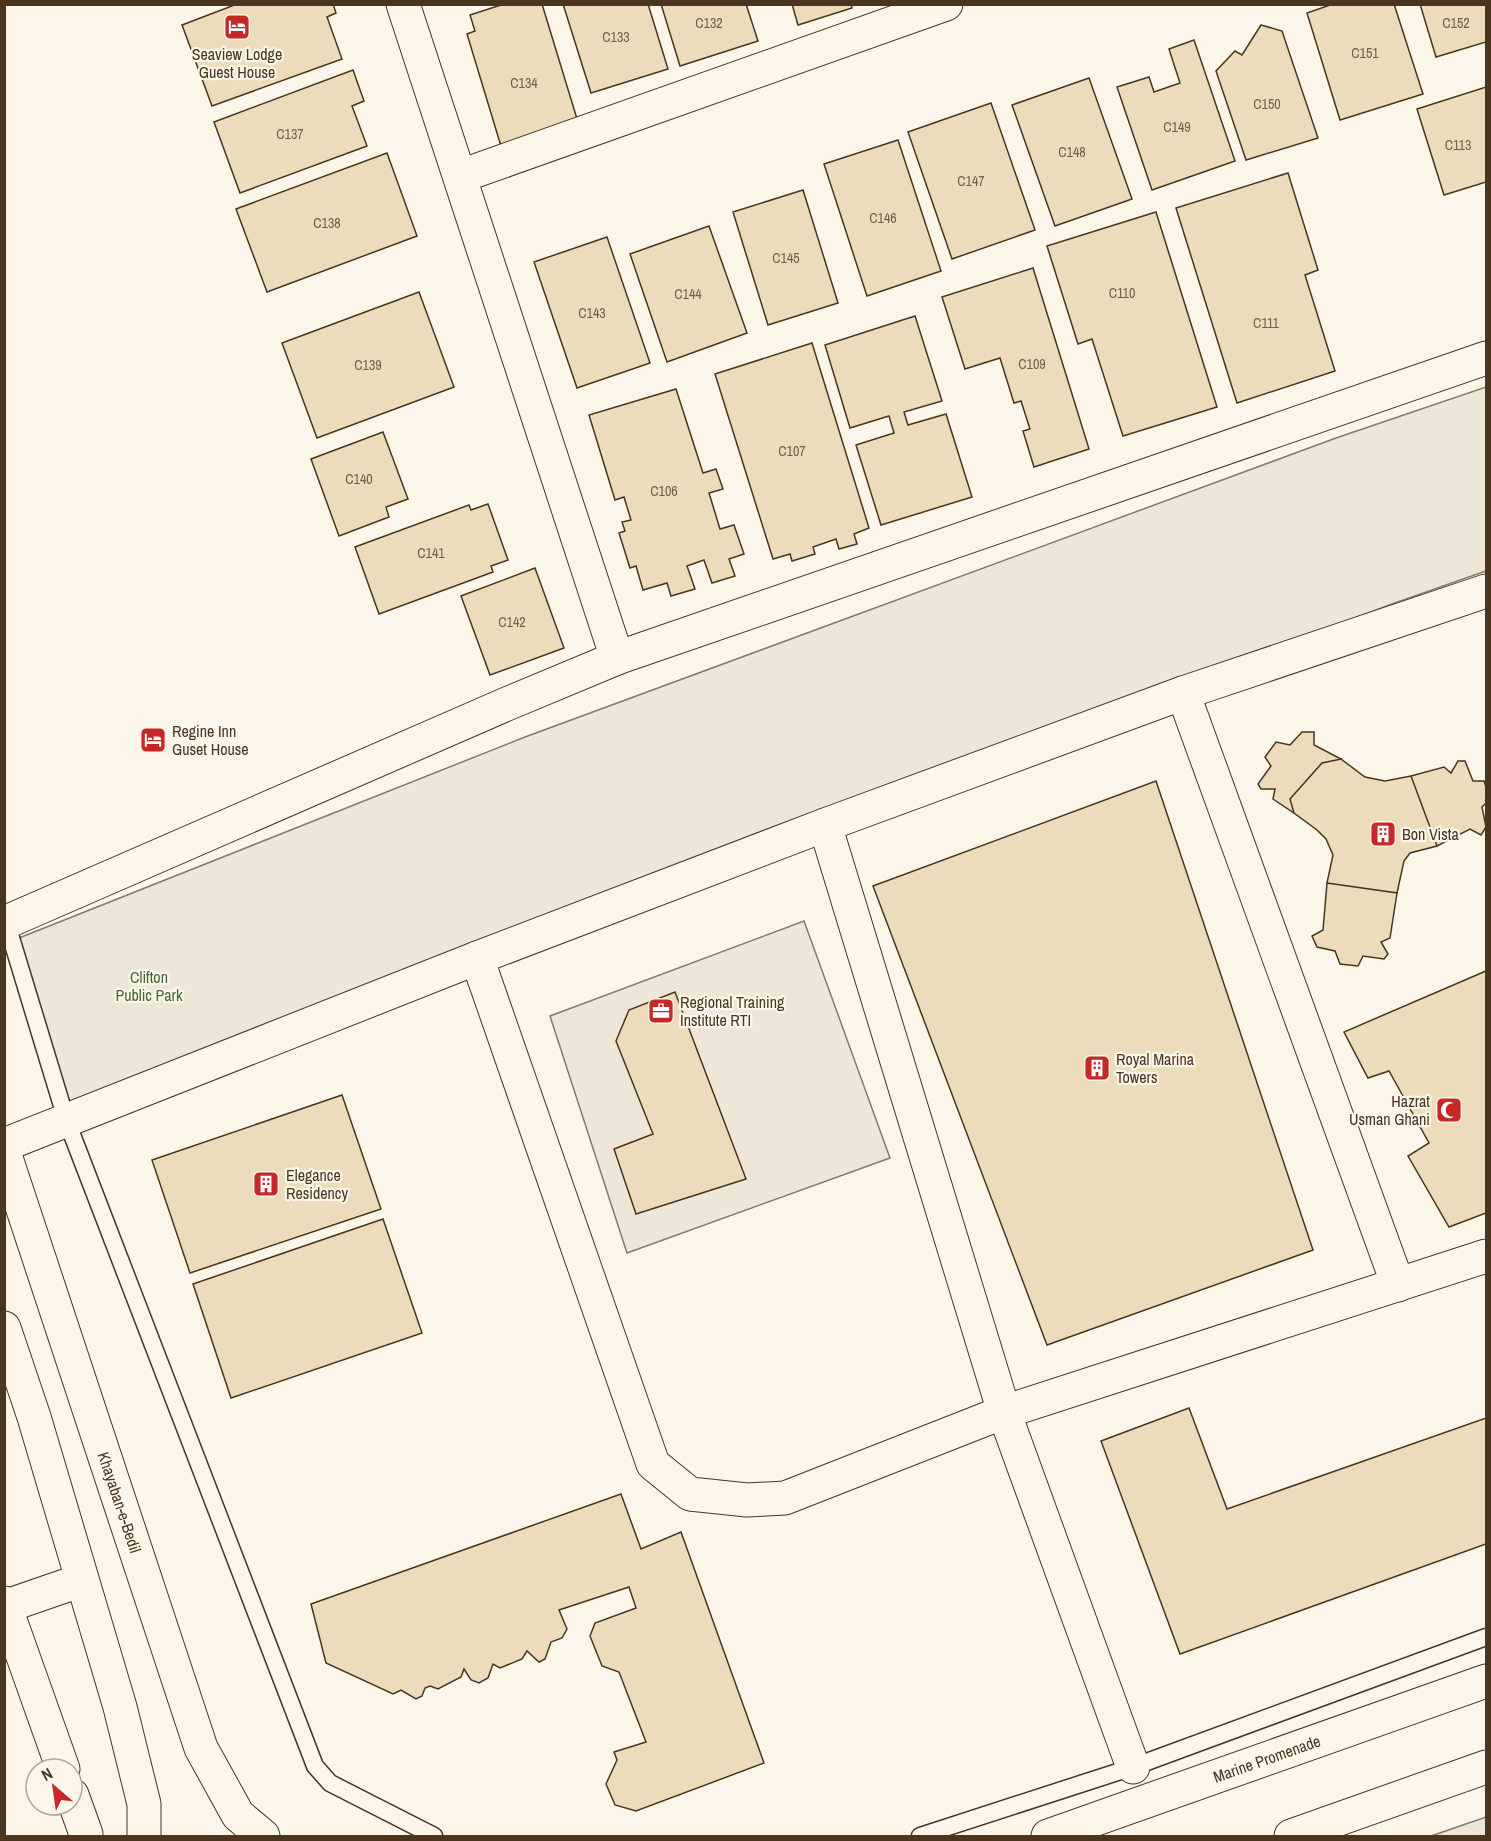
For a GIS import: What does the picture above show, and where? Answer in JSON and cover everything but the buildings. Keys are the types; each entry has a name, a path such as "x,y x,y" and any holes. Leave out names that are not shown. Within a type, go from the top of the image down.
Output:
{"street":[{"path":"403,4 617,658"},
{"path":"461,176 946,4"},
{"path":"5,921 617,658 1486,358"},
{"path":"4,1145 477,958 825,825 1183,693 1486,591"},
{"path":"1183,693 1398,1285"},
{"path":"825,825 1004,1412 1133,1767"},
{"path":"477,958 653,1464 690,1494 747,1500 785,1498 1004,1412 1486,1256"},
{"name":"Khayaban-e-Bedil","path":"4,1152 201,1748 238,1815 263,1836"},
{"path":"4,1328 34,1417 120,1707 144,1804 144,1836"},
{"path":"59,1757 5,1605 82,1580"},
{"name":"Marine Promenade","path":"1048,1836 1486,1681"},
{"path":"1291,1836 1486,1767"},
{"path":"80,1817 85,1836"}],"lane":[{"path":"5,921 66,1119 315,1766 330,1783 434,1836"},
{"path":"920,1836 1133,1767 1486,1636"}],"green space":[{"name":"Clifton Public Park","path":"1486,387 1486,571 1392,604 742,848 66,1119 14,940 525,737 1336,438"},
{"path":"804,921 890,1158 627,1253 550,1016"}],"shaded area":[{"path":"1486,1817 1486,1836 1431,1836"}],"place":[{"name":"Seaview Lodge Guest House","path":"237,27"},
{"name":"Regine Inn Guset House","path":"153,740"},
{"name":"Bon Vista","path":"1383,834"},
{"name":"Regional Training Institute RTI","path":"661,1011"},
{"name":"Royal Marina Towers","path":"1097,1068"},
{"name":"Hazrat Usman Ghani","path":"1449,1110"},
{"name":"Elegance Residency","path":"266,1184"}]}
